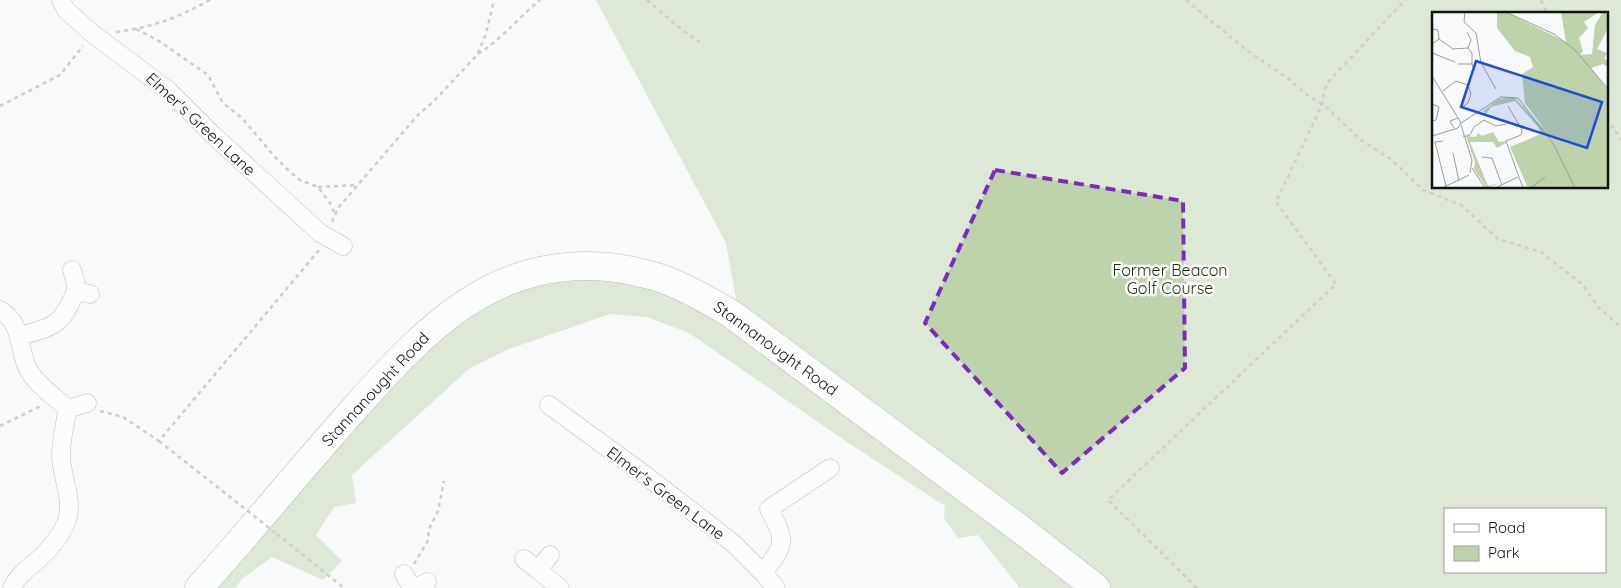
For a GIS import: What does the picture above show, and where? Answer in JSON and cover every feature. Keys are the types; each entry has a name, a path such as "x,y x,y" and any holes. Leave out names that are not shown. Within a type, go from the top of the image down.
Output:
{"main road":[{"name":"Stannanought Road","path":"199,588 399,358 432,328 462,306 496,286 525,274 559,267 591,266 626,269 662,279 694,292 730,313 1015,525 1096,588"}],"street":[{"name":"Elmer's Green Lane","path":"61,0 66,10 93,34 169,91 213,135 320,233 336,242"},
{"path":"20,336 55,325 83,292 75,280 72,270"},
{"path":"0,310 11,319 20,336 24,359 31,373 63,404 87,403"},
{"path":"12,588 21,573 52,545 67,521 68,498 60,452 63,404"},
{"name":"Elmer's Green Lane","path":"549,405 645,475 733,544 763,572 776,588"},
{"path":"763,572 777,556 780,545 781,532 769,509 830,468"},
{"path":"538,570 550,555"},
{"path":"524,559 560,588"}],"path":[{"path":"0,106 60,76 93,34 136,30 176,18 210,0"},
{"path":"477,55 486,34 494,0"},
{"path":"334,213 417,116 433,102 477,55 502,36 525,12 540,0"},
{"path":"647,0 682,30 704,45"},
{"path":"1186,0 1244,48 1327,108 1361,140 1392,160 1423,190 1461,205 1498,239 1541,252 1582,284 1599,308 1621,327"},
{"path":"1197,588 1108,500 1336,284 1276,202 1322,105 1325,88 1329,81 1405,0"},
{"path":"1541,0 1547,12"},
{"path":"136,30 159,41 190,64 202,70 211,79 223,103 242,118 274,156 300,180 318,187 358,185"},
{"path":"1608,120 1621,140"},
{"path":"159,441 336,242 334,213 330,203 318,187"},
{"path":"87,403 93,409 123,417 159,441 344,588"},
{"path":"0,426 35,408 63,404"},
{"path":"415,583 410,570 429,539 428,531 438,511 444,480"}],"highlighted area":[{"path":"995,170 1183,201 1185,368 1062,473 925,323"}],"green space":[{"name":"Former Beacon Golf Course","path":"596,0 1621,0 1621,588 1107,588 737,305 726,243"},
{"path":"540,278 663,282 1091,588 1020,588 978,535 958,538 944,518 945,506 847,442 689,333 647,317 610,314 509,349 470,368 352,475 356,503 334,507 316,535 342,561 323,580 272,557 243,578 235,588 216,588 325,456 460,314"}]}
